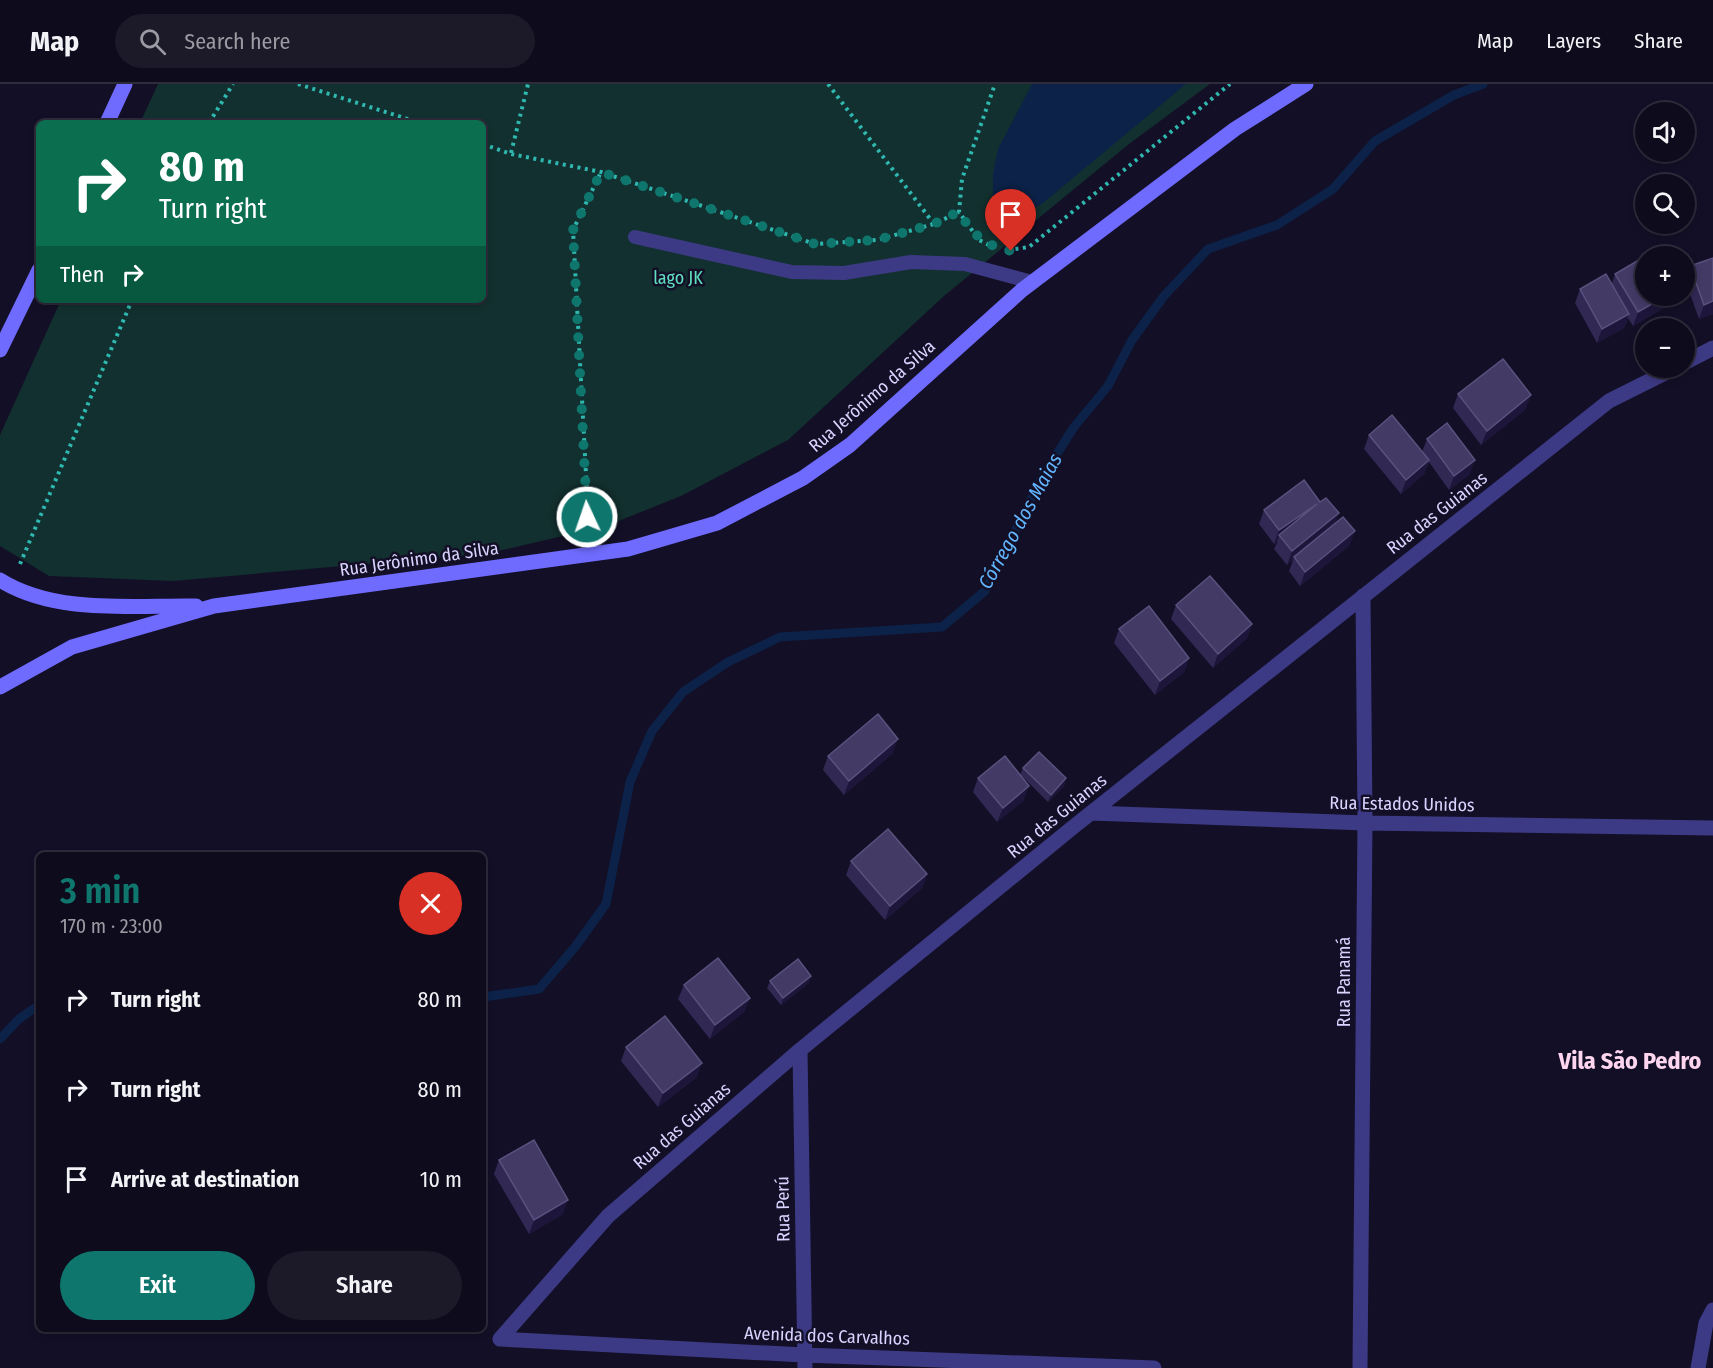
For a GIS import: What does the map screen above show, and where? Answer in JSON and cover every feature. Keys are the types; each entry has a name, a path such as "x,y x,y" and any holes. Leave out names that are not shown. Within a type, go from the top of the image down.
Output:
{"main road":[{"path":"108,120 125,84"},
{"name":"Rua Jerônimo da Silva","path":"214,606 628,549 717,523 804,478 850,445 1032,282 1235,129 1306,84"},
{"path":"0,350 36,276"},
{"path":"5,583 51,600 107,606 214,606"},
{"path":"0,687 72,647 214,606"}],"street":[{"path":"1695,357 1713,348"},
{"name":"Rua das Guianas","path":"500,1339 608,1216 800,1050 1091,813 1609,401 1655,378"},
{"name":"Rua Panamá","path":"1360,1368 1365,823 1363,596"},
{"name":"Rua Estados Unidos","path":"1091,813 1365,823 1713,828"},
{"name":"Rua Perú","path":"800,1050 805,1362"},
{"path":"1698,1368 1706,1323 1713,1310"},
{"name":"Avenida dos Carvalhos","path":"500,1339 805,1362 1154,1368"}],"lane":[{"path":"635,237 792,272 844,273 910,262 965,264 1032,282"}],"path":[{"path":"211,120 233,84"},
{"path":"298,84 411,120"},
{"path":"511,154 528,84"},
{"path":"828,84 934,224"},
{"path":"992,247 979,240 958,212 962,179 995,84"},
{"path":"1001,249 1011,251 1029,247 1230,84"},
{"path":"486,145 511,154 601,172 815,244 877,240 934,224 958,212"},
{"path":"591,554 587,517 573,230 601,172"},
{"path":"5,583 131,303"}],"green space":[{"name":"lago JK","path":"158,84 1210,84 1129,144 944,296 788,440 681,496 606,526 490,553 173,581 49,576 0,546 0,435 60,303 486,303 486,120 141,120"}],"water":[{"path":"1032,84 1186,84 1043,203 1007,224 993,213 993,174 998,149"}],"building":[{"path":"1713,258 1713,301 1704,305 1695,280 1695,264"},
{"path":"1635,262 1635,306 1648,306 1638,312 1615,274"},
{"path":"1606,274 1629,314 1602,329 1580,289"},
{"path":"1503,359 1531,395 1487,431 1458,394"},
{"path":"1392,415 1429,460 1406,480 1369,435"},
{"path":"1447,423 1475,460 1454,476 1427,439"},
{"path":"1304,480 1320,502 1326,498 1339,513 1292,551 1279,535 1317,504 1279,530 1264,510"},
{"path":"1343,517 1355,531 1305,572 1294,557"},
{"path":"1210,576 1252,624 1218,654 1176,605"},
{"path":"1149,606 1189,658 1160,681 1119,629"},
{"path":"878,714 898,739 849,781 828,756"},
{"path":"1039,752 1066,778 1051,795 1023,768"},
{"path":"1005,756 1029,786 1003,808 978,778"},
{"path":"888,829 927,874 890,906 851,861"},
{"path":"718,958 750,998 715,1025 684,985"},
{"path":"798,959 811,976 783,998 770,981"},
{"path":"665,1016 702,1063 663,1093 626,1047"},
{"path":"534,1140 568,1200 534,1220 499,1160"}],"waterway":[{"name":"Córrego dos Maias","path":"486,997 539,989 575,947 606,904 630,782 652,731 683,692 728,662 780,637 942,627 985,591 1041,479 1074,427 1108,386 1132,340 1164,296 1208,249 1277,225 1333,189 1375,141 1454,95 1483,84"},
{"name":"Córrego dos Maias","path":"0,1039 19,1019 36,1007"}],"district":[{"name":"Vila São Pedro","path":"1630,1061"}],"route":[{"path":"587,517 573,230 601,172 815,244 877,240 934,224 958,212 979,240 992,247 1011,251"}]}
